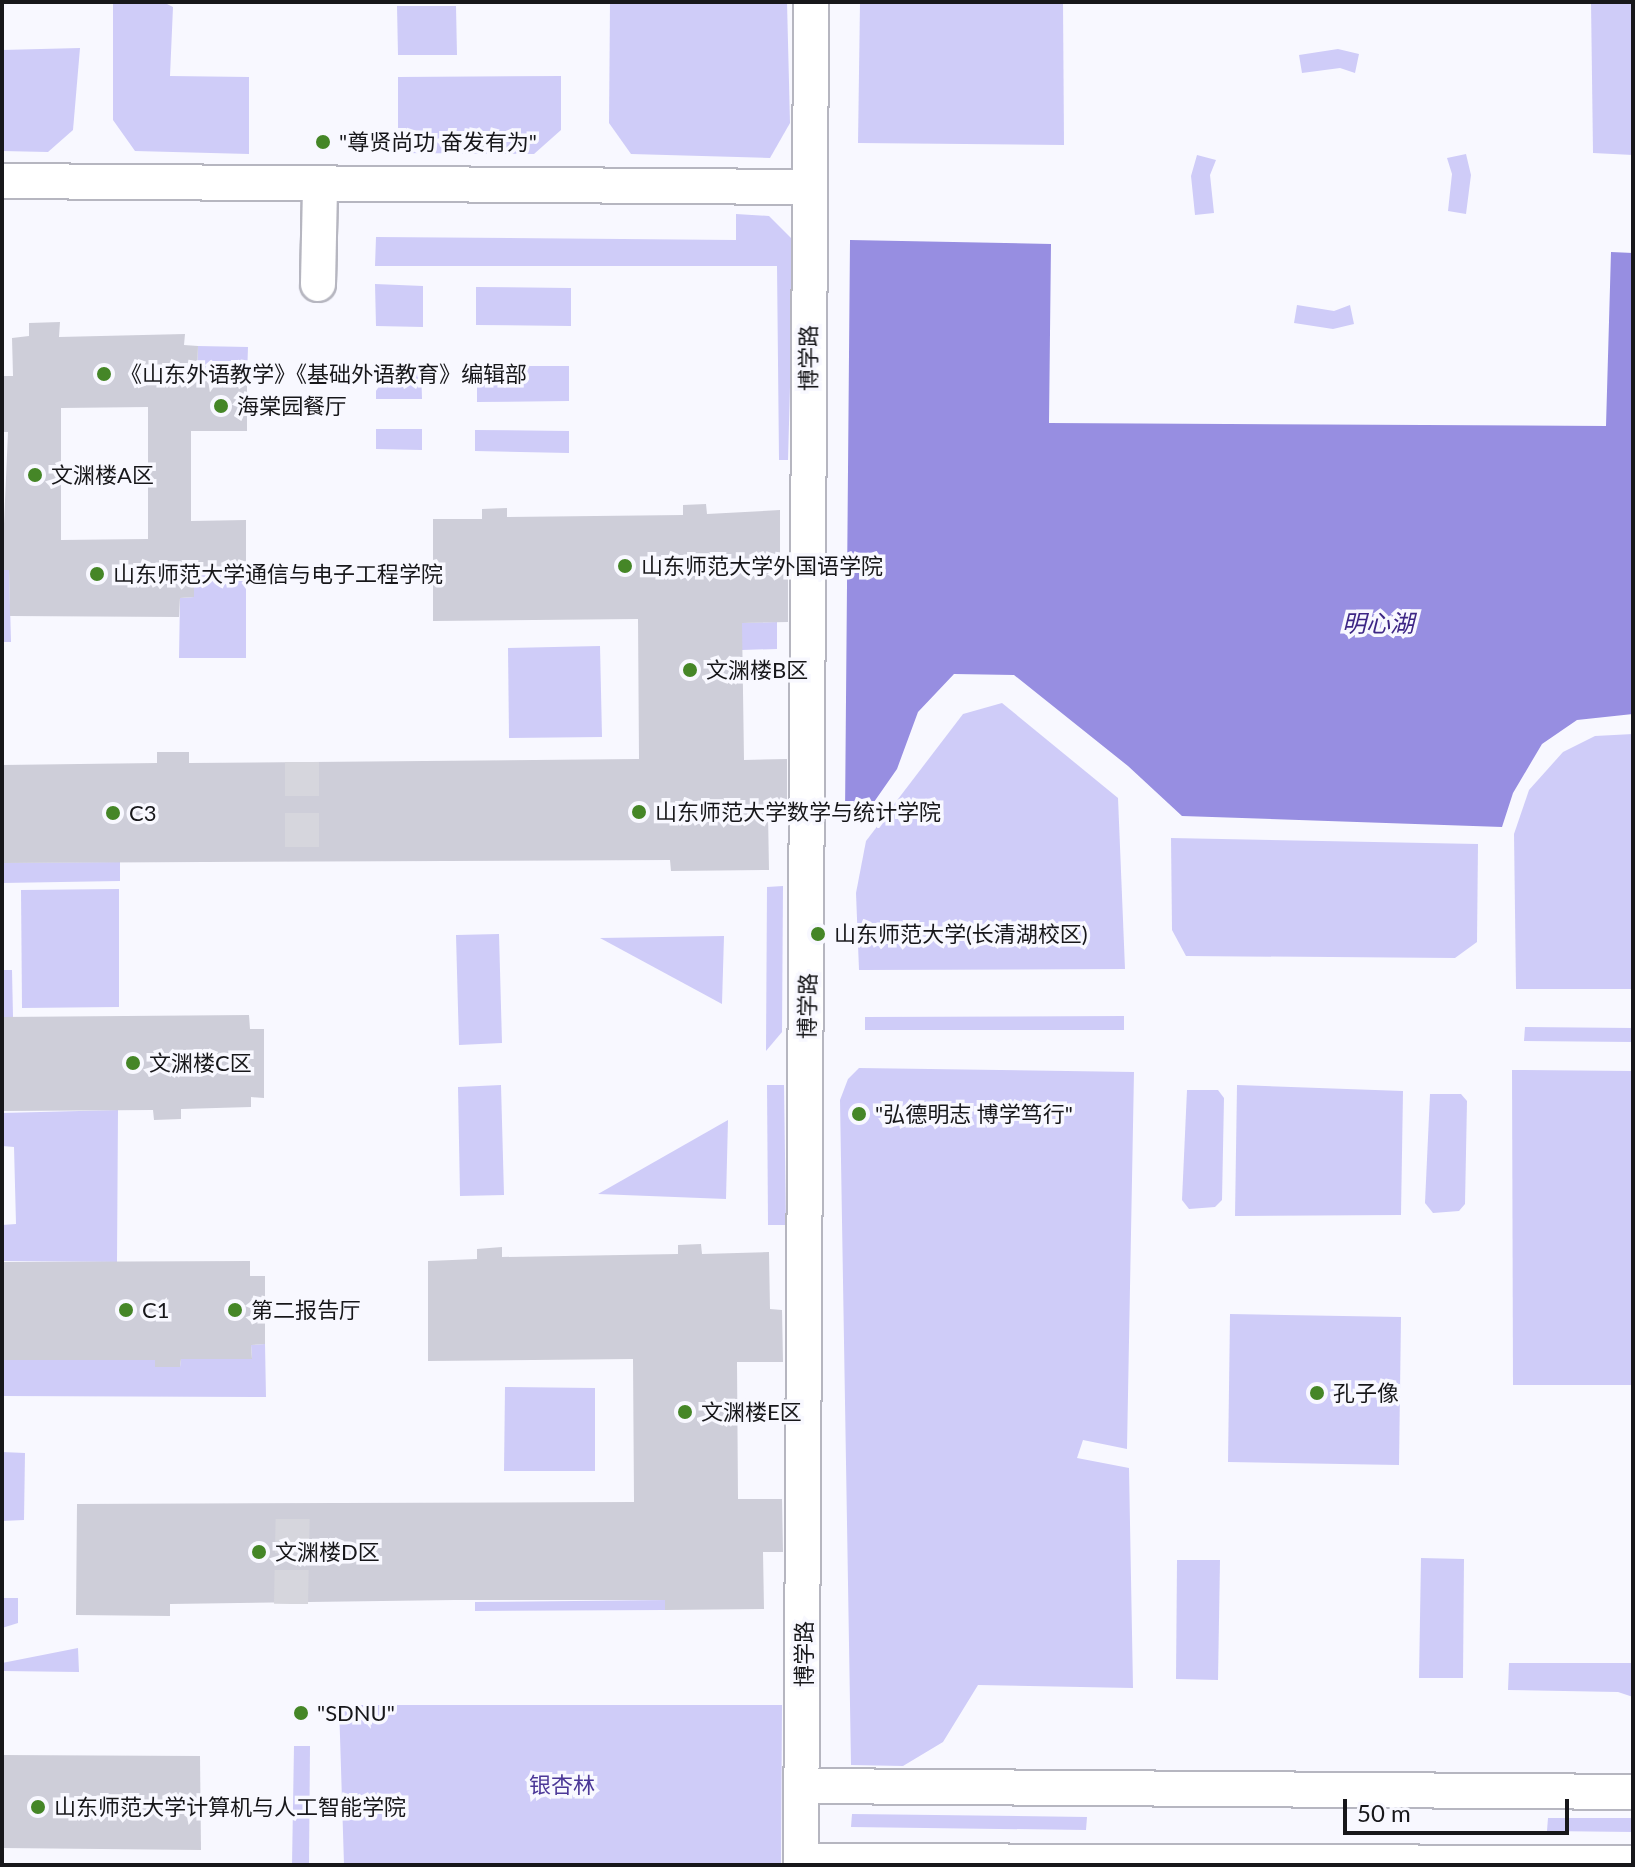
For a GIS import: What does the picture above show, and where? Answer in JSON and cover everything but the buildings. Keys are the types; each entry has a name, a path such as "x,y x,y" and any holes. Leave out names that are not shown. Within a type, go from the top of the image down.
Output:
{"street":[{"name":"博学路","path":"801,1863 804,1786 811,2"},
{"path":"2,181 809,187"},
{"path":"318,284 320,185"},
{"path":"804,1786 1633,1792"},
{"path":"801,1863 1633,1863"}],"green space":[{"path":"113,2 163,2 173,7 170,76 249,77 249,154 135,151 113,120"},
{"path":"610,2 787,2 790,123 770,158 631,154 609,123"},
{"path":"860,2 1063,2 1064,145 858,143"},
{"path":"1591,2 1633,2 1633,155 1593,153"},
{"path":"397,6 456,6 457,55 398,55"},
{"path":"80,48 73,130 48,152 2,151 2,50"},
{"path":"1338,49 1359,54 1355,73 1340,68 1302,73 1299,55"},
{"path":"561,76 561,130 534,154 398,153 398,77"},
{"path":"1466,154 1471,175 1466,214 1448,211 1452,174 1447,158"},
{"path":"1197,155 1216,160 1210,175 1214,213 1195,215 1191,176"},
{"path":"736,214 769,216 794,241 788,460 779,460 777,266 375,266 376,237 736,240"},
{"path":"375,284 423,286 423,327 376,326"},
{"path":"476,287 571,288 571,326 476,325"},
{"path":"1297,305 1334,311 1350,305 1354,324 1333,329 1294,323"},
{"path":"198,346 248,347 247,377 197,377"},
{"path":"376,365 421,365 422,399 376,399"},
{"path":"477,366 569,366 569,401 477,402"},
{"path":"376,429 422,429 422,450 376,449"},
{"path":"475,430 569,431 569,453 475,451"},
{"path":"2,570 9,570 11,642 2,642"},
{"path":"246,572 246,658 179,658 180,598 194,597 194,575"},
{"path":"777,622 777,649 742,650 742,623"},
{"path":"600,646 602,737 509,738 508,648"},
{"path":"1002,703 1118,798 1125,969 859,970 856,893 866,841 963,714"},
{"path":"1633,734 1633,989 1516,989 1514,834 1529,790 1563,752 1595,736"},
{"path":"1171,838 1478,844 1477,942 1455,958 1186,956 1172,930"},
{"path":"120,862 120,881 2,883 2,863"},
{"path":"783,886 782,1032 766,1051 767,887"},
{"path":"119,889 119,1007 22,1008 21,890"},
{"path":"499,934 502,1043 459,1045 456,935"},
{"path":"724,936 722,1004 600,938"},
{"path":"2,970 12,970 13,1017 2,1017"},
{"path":"1124,1016 1124,1030 865,1030 865,1017"},
{"path":"1525,1027 1633,1028 1633,1042 1524,1041"},
{"path":"859,1068 1134,1072 1127,1449 1083,1440 1077,1458 1129,1468 1133,1688 978,1685 943,1742 903,1766 851,1765 840,1100 848,1079"},
{"path":"1512,1070 1633,1071 1633,1385 1513,1385"},
{"path":"501,1085 504,1195 460,1196 458,1087"},
{"path":"767,1085 784,1085 786,1225 768,1225"},
{"path":"1237,1085 1403,1091 1401,1215 1235,1216"},
{"path":"1187,1090 1218,1090 1224,1098 1222,1200 1215,1207 1189,1209 1182,1200"},
{"path":"1430,1094 1461,1094 1467,1101 1465,1204 1459,1211 1433,1213 1425,1203"},
{"path":"118,1110 117,1262 2,1261 2,1225 16,1224 14,1147 2,1146 2,1113"},
{"path":"728,1120 726,1199 598,1194"},
{"path":"1230,1314 1401,1317 1399,1465 1228,1462"},
{"path":"265,1344 266,1397 2,1396 2,1360 155,1360 155,1367 180,1367 181,1359 252,1358 251,1345"},
{"path":"505,1387 595,1388 595,1471 504,1471"},
{"path":"2,1452 25,1453 24,1520 2,1521"},
{"path":"1421,1558 1464,1559 1463,1678 1419,1678"},
{"path":"1177,1560 1220,1560 1218,1680 1176,1679"},
{"path":"2,1598 18,1598 18,1623 2,1628"},
{"path":"665,1600 665,1610 475,1611 475,1602"},
{"path":"78,1648 79,1672 2,1671 2,1663"},
{"path":"1509,1663 1633,1663 1633,1697 1618,1692 1508,1690"},
{"name":"银杏林","path":"339,1705 782,1705 781,1865 344,1865"},
{"path":"294,1746 310,1746 309,1865 292,1865"},
{"path":"852,1814 1087,1817 1086,1830 851,1827"},
{"path":"1548,1818 1633,1818 1633,1832 1547,1831"}],"water":[{"name":"明心湖","path":"850,240 1051,244 1049,423 1606,426 1611,252 1633,253 1633,714 1577,720 1542,744 1513,793 1502,827 1182,816 1128,766 1014,675 954,674 918,712 897,769 874,802 845,815"}],"tunnel":[{"path":"302,762 302,861"},
{"path":"291,1604 293,1504"}],"place":[{"name":"\"尊贤尚功 奋发有为\"","path":"323,142"},
{"name":"《山东外语教学》《基础外语教育》编辑部","path":"104,374"},
{"name":"海棠园餐厅","path":"221,406"},
{"name":"文渊楼A区","path":"35,475"},
{"name":"山东师范大学外国语学院","path":"625,566"},
{"name":"山东师范大学通信与电子工程学院","path":"97,574"},
{"name":"文渊楼B区","path":"690,670"},
{"name":"山东师范大学数学与统计学院","path":"639,812"},
{"name":"C3","path":"113,813"},
{"name":"山东师范大学(长清湖校区)","path":"818,934"},
{"name":"文渊楼C区","path":"133,1063"},
{"name":"\"弘德明志 博学笃行\"","path":"859,1114"},
{"name":"C1","path":"126,1310"},
{"name":"第二报告厅","path":"235,1310"},
{"name":"孔子像","path":"1317,1393"},
{"name":"文渊楼E区","path":"685,1412"},
{"name":"文渊楼D区","path":"259,1552"},
{"name":"\"SDNU\"","path":"301,1713"},
{"name":"山东师范大学计算机与人工智能学院","path":"38,1807"}]}
